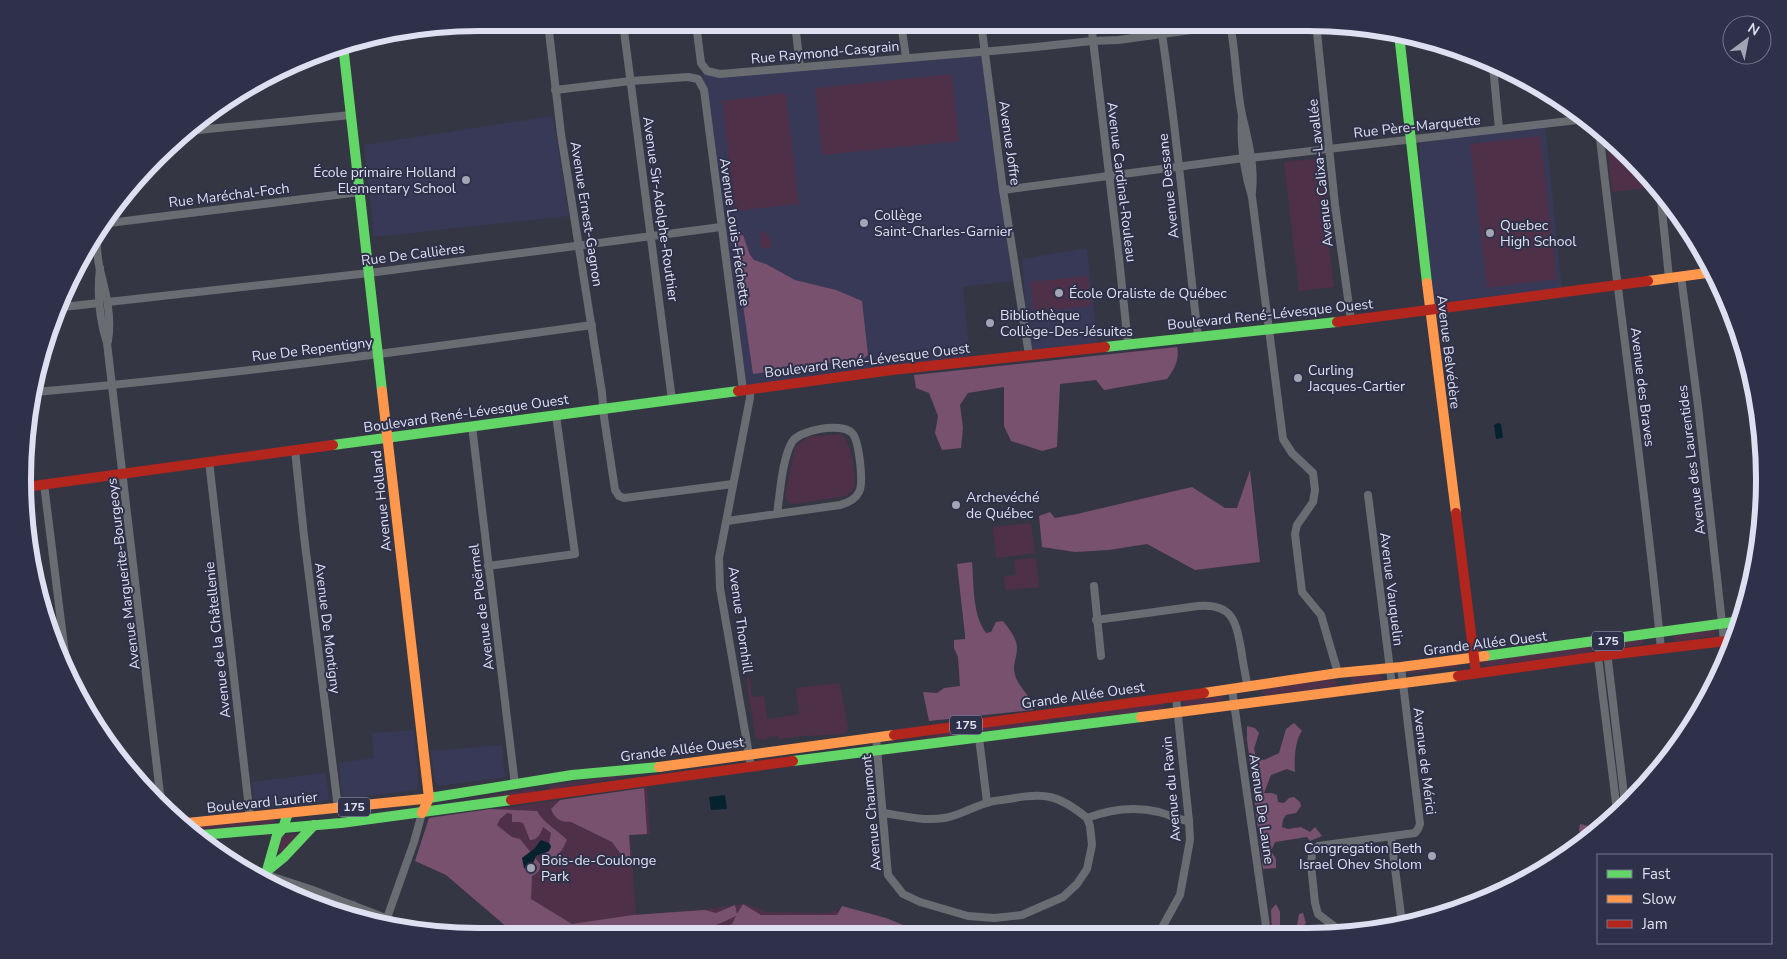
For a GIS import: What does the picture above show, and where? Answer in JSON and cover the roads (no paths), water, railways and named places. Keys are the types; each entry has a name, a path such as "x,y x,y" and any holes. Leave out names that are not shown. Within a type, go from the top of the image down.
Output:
{"main road":[{"name":"Avenue Belvédère","path":"1400,41 1430,309 1476,673"},
{"name":"Avenue Holland","path":"344,52 428,798 422,813"},
{"name":"Boulevard René-Lévesque Ouest","path":"31,486 902,369 1351,320 1562,290 1706,273"},
{"name":"Grande Allée Ouest","path":"428,798 572,775 648,768 1176,697 1338,673 1401,668 1732,623"},
{"name":"Grande Allée Ouest","path":"422,813 751,766 1177,713 1726,640"},
{"path":"1054,713 1056,728"},
{"name":"Boulevard Laurier","path":"191,823 428,798"},
{"path":"266,874 277,836 288,813"},
{"name":"Boulevard Laurier","path":"206,835 422,813"},
{"path":"267,874 314,825"}],"street":[{"name":"Avenue Ernest-Gagnon","path":"549,31 555,90 580,246 615,490 619,496 624,498 733,484"},
{"name":"Avenue Sir-Adolphe-Routhier","path":"624,31 672,400"},
{"name":"Rue Raymond-Casgrain","path":"697,31 701,63 707,71 720,74 1118,40 1182,31"},
{"path":"796,31 800,67"},
{"path":"901,31 906,58"},
{"name":"Avenue Joffre","path":"982,31 1003,190 1029,355"},
{"name":"Avenue Cardinal-Rouleau","path":"1091,31 1110,176 1128,344"},
{"path":"1231,31 1242,115 1241,132 1247,158 1247,182 1252,197 1283,439 1292,453 1313,473 1315,490 1313,502 1297,525 1295,534 1302,592 1321,615 1338,673"},
{"name":"Avenue Calixa-Lavallée","path":"1317,31 1335,205 1351,320"},
{"name":"Avenue Dessane","path":"1162,34 1173,107 1198,336"},
{"path":"1494,71 1499,129"},
{"name":"Avenue Louis-Fréchette","path":"631,81 688,77 698,79 704,90 720,227 746,389"},
{"path":"555,90 631,81"},
{"path":"199,130 351,115"},
{"name":"Rue Père-Marquette","path":"1003,190 1178,166 1575,120"},
{"name":"Avenue des Braves","path":"1599,139 1617,285 1628,357 1661,649"},
{"name":"Rue Maréchal-Foch","path":"112,223 360,192"},
{"path":"1662,205 1669,278"},
{"name":"Rue De Callières","path":"108,302 369,273 720,227"},
{"name":"Avenue Marguerite-Bourgeoys","path":"97,245 100,268 108,302 110,329 107,343"},
{"name":"Avenue Marguerite-Bourgeoys","path":"100,268 97,290 103,330 107,343 124,474 160,793"},
{"name":"Avenue des Laurentides","path":"1681,276 1722,624 1727,636"},
{"path":"66,307 99,303"},
{"name":"Rue De Repentigny","path":"40,392 379,354 592,326"},
{"name":"Avenue Thornhill","path":"746,389 750,398 720,558 720,588 751,766"},
{"path":"488,566 575,554 556,415"},
{"name":"Avenue de Ploërmel","path":"472,426 515,784"},
{"path":"727,521 777,514 840,505 849,502 860,492 862,482 857,445 852,433 845,428 820,429 799,435 793,441 786,458 777,514"},
{"name":"Avenue De Montigny","path":"295,450 305,546 338,808"},
{"name":"Avenue de la Châtellenie","path":"209,461 250,817"},
{"path":"44,484 64,650"},
{"name":"Avenue Vauquelin","path":"1368,495 1392,685"},
{"path":"1094,586 1101,656"},
{"path":"1096,620 1198,606 1209,605 1219,608 1229,614 1236,624 1248,687"},
{"path":"1604,641 1603,656 1616,804"},
{"path":"1603,656 1624,796"},
{"name":"Avenue de Mérici","path":"1335,927 1318,914 1311,865 1312,853 1318,846 1415,833 1420,824 1401,668"},
{"name":"Avenue De Laune","path":"1232,689 1266,928"},
{"name":"Avenue du Ravin","path":"1162,928 1180,894 1190,840 1176,697"},
{"name":"Avenue Chaumont","path":"876,737 888,875 903,894 920,902 968,916 994,918 1022,914 1063,897 1077,884 1087,868 1092,845 1087,818"},
{"path":"979,738 987,802"},
{"path":"883,813 919,819 944,818 987,802 1037,794 1066,802 1087,818 1107,811 1138,809 1160,812 1189,821"},
{"name":"Avenue Holland","path":"387,918 414,842 422,813"},
{"path":"1391,837 1401,917"},
{"path":"271,877 386,917"}],"place":[{"name":"École primaire Holland Elementary School","path":"466,180"},
{"name":"Collège Saint-Charles-Garnier","path":"864,223"},
{"name":"Quebec High School","path":"1490,233"},
{"name":"École Oraliste de Québec","path":"1059,293"},
{"name":"Bibliothèque Collège-Des-Jésuites","path":"990,323"},
{"name":"Curling Jacques-Cartier","path":"1298,378"},
{"name":"Archevéché de Québec","path":"956,505"},
{"name":"Congregation Beth Israel Ohev Sholom","path":"1432,856"},
{"name":"Bois-de-Coulonge Park","path":"531,868"}]}
